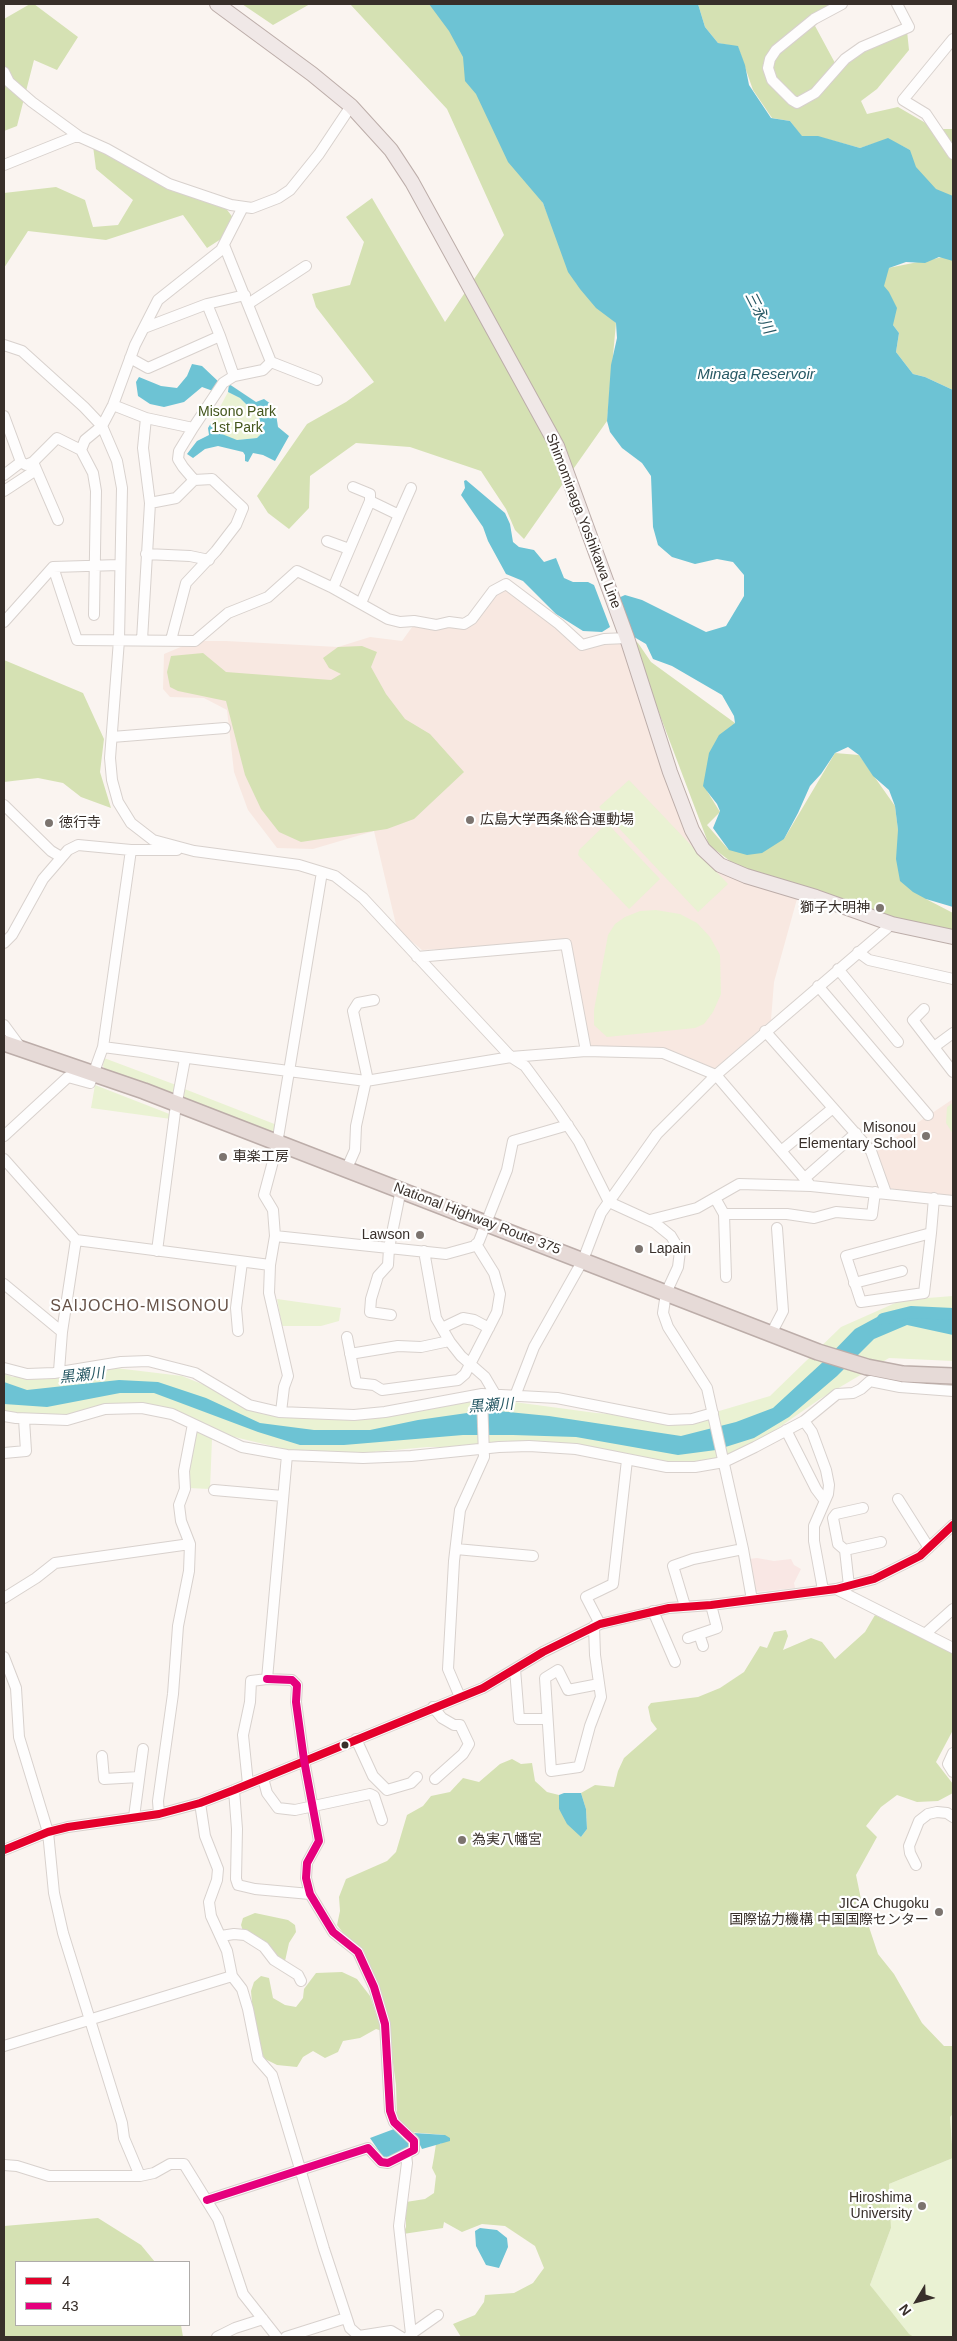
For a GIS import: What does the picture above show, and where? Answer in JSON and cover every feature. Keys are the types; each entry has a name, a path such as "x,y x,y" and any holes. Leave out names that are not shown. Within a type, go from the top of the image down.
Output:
{"highway":[{"name":"National Highway Route 375","path":"4,1043 94,1072 176,1103 818,1352 902,1380 953,1376"}],"main road":[{"name":"Shimominaga Yoshikawa Line","path":"217,4 312,74 351,106 391,150 412,182 552,438 584,516 627,638 670,772 692,830 703,849 720,865 746,876 816,897 892,924 953,937"}],"street":[{"path":"842,4 814,19 776,50 770,59 768,68 772,80 797,103 815,94 845,59 862,46 909,27 897,4"},
{"path":"953,40 902,100 926,114 953,154"},
{"path":"4,72 9,82 32,102 80,137 107,149 170,184 243,207 262,204 290,190 319,154 351,106"},
{"path":"4,166 74,137 80,137"},
{"path":"81,450 85,440 102,426 113,405 130,358 158,300 221,250 243,207"},
{"path":"224,245 271,362 317,380"},
{"path":"144,328 207,304 246,300 306,266"},
{"path":"207,304 234,376"},
{"path":"130,358 148,368 220,336"},
{"path":"4,345 22,351 32,359 102,426 117,461 122,488 119,640 110,758 112,780 118,802 131,823 153,840 194,851"},
{"path":"194,480 178,459 179,451 193,428 223,383 234,376 263,370 271,362"},
{"path":"113,405 146,418 193,428"},
{"path":"4,416 21,462 34,466"},
{"path":"142,640 150,503 143,448 146,418"},
{"path":"4,491 34,466 57,438 81,450 94,473 96,491 94,615"},
{"path":"4,475 21,462"},
{"path":"34,466 46,488 58,520"},
{"path":"150,503 176,498 194,480 212,479 243,508 236,525 209,560 186,583 171,640"},
{"path":"332,588 370,501 370,494 353,487"},
{"path":"361,603 411,488"},
{"path":"370,501 399,515"},
{"path":"327,541 349,549"},
{"path":"146,554 190,556 209,560"},
{"path":"4,622 53,567 119,565"},
{"path":"53,567 77,640 195,641 228,613 268,597 297,571 394,620 414,620 436,625 449,622 464,624 472,619 493,591 506,584 559,624 582,645 604,639 627,638"},
{"path":"112,737 225,728"},
{"path":"4,805 51,851 61,857"},
{"path":"4,943 12,935 43,879 61,857 78,845 131,850 194,851 299,865 335,876 363,898 511,1057 525,1066 579,1142 609,1202 650,1220 671,1236 680,1251 678,1267 666,1292 663,1313 668,1327 707,1388 743,1549 752,1600"},
{"path":"4,1136 68,1077 90,1083 103,1047 131,850"},
{"path":"281,1412 284,1387 288,1376 269,1293 270,1266 275,1236 273,1210 264,1195 277,1142 322,872"},
{"path":"515,1396 534,1347 583,1260 601,1213 657,1134 716,1074 892,924"},
{"path":"417,956 566,944 586,1051"},
{"path":"858,952 869,960 953,979"},
{"path":"838,969 898,1042"},
{"path":"818,986 928,1115"},
{"path":"347,1168 355,1150 356,1126 367,1076 353,1011 358,1003 374,1000"},
{"path":"924,1009 913,1020 953,1072"},
{"path":"4,1025 21,1048"},
{"path":"724,1214 787,1214 814,1218 836,1212 872,1215 881,1192 871,1151 765,1031"},
{"path":"934,1047 953,1033"},
{"path":"103,1047 366,1082 511,1057 586,1051 663,1053 716,1074 808,1182 817,1189 881,1192 953,1201"},
{"path":"157,1250 176,1103 184,1059"},
{"path":"781,1151 832,1108"},
{"path":"275,1236 446,1254 476,1244 507,1170 513,1141 568,1125"},
{"path":"650,1220 697,1208 739,1184 808,1182 856,1133"},
{"path":"4,1159 76,1240 270,1266"},
{"path":"391,1315 370,1312 371,1298 378,1276 388,1265 389,1248 401,1189"},
{"path":"715,1198 724,1214 726,1277"},
{"path":"931,1233 846,1256 861,1302 924,1293 931,1233 934,1198"},
{"path":"771,1334 783,1310 777,1228"},
{"path":"59,1372 62,1332 76,1240"},
{"path":"347,1337 356,1383 374,1385 382,1390 458,1380 465,1374 497,1312 500,1294 494,1272 476,1244"},
{"path":"424,1251 436,1318 449,1341 461,1356 485,1377 495,1394"},
{"path":"238,1331 236,1308 242,1262"},
{"path":"854,1283 902,1271"},
{"path":"4,1284 62,1332"},
{"path":"442,1328 464,1318 474,1320 489,1328"},
{"path":"350,1354 398,1346 421,1347 449,1341"},
{"path":"4,1368 27,1374 59,1372 121,1362 155,1362 195,1373 249,1406 281,1412 354,1414 384,1412 495,1394 557,1398 669,1420 692,1419 713,1413"},
{"path":"4,1416 24,1419 67,1420 105,1409 142,1408 172,1414 242,1447 287,1455 382,1457 483,1447 528,1446 576,1449 667,1467 695,1467 724,1462 804,1421 837,1394 853,1393 870,1381 902,1380 953,1391"},
{"path":"460,1697 448,1669 456,1549 460,1510 484,1457 482,1396"},
{"path":"4,1453 26,1451 24,1419"},
{"path":"804,1421 812,1432 826,1470 829,1485 825,1501 814,1526 814,1541 823,1590"},
{"path":"159,1814 158,1801 173,1694 178,1626 189,1571 190,1544 180,1521 180,1505 185,1489 184,1471 194,1424"},
{"path":"786,1430 816,1489 825,1501"},
{"path":"267,1678 287,1455"},
{"path":"599,1684 568,1690 558,1670 545,1678 546,1719 551,1771 579,1767 590,1726 602,1697 595,1655 597,1625 586,1598 613,1584 628,1460"},
{"path":"214,1490 283,1496"},
{"path":"898,1499 929,1548"},
{"path":"849,1586 845,1550 838,1544 833,1518 836,1514 863,1508"},
{"path":"4,1850 48,1832 159,1814 200,1803 483,1688 597,1625 653,1611 685,1606 711,1605 836,1589 889,1573 929,1548 953,1524"},
{"path":"845,1550 881,1542"},
{"path":"4,1598 36,1578 55,1563 190,1544"},
{"path":"456,1549 533,1556"},
{"path":"685,1606 674,1566 693,1559 743,1549"},
{"path":"836,1589 953,1648"},
{"path":"688,1638 717,1628 711,1605"},
{"path":"925,1634 953,1609"},
{"path":"653,1611 675,1662"},
{"path":"699,1634 703,1646"},
{"path":"4,1657 16,1688 19,1736 48,1832 54,1892 63,1932 122,2123 124,2138 140,2176"},
{"path":"515,1669 519,1719 546,1719"},
{"path":"207,2200 368,2148 381,2162 388,2163 414,2150 414,2141 394,2122 390,2111 385,2024 374,1987 358,1952 333,1932 310,1894 306,1878 308,1863 319,1841 304,1760 296,1681 267,1678 251,1681 250,1702 243,1735 248,1784"},
{"path":"433,1708 442,1718 460,1725 469,1744 463,1754 435,1779"},
{"path":"356,1739 374,1776 387,1790 411,1783 417,1777"},
{"path":"134,1817 143,1749"},
{"path":"953,1753 948,1764 953,1772"},
{"path":"102,1756 104,1779 139,1777"},
{"path":"263,1778 267,1793 278,1808 287,1810 370,1794 374,1796 382,1820"},
{"path":"234,1790 237,1828 236,1878 238,1885 255,1889 310,1894"},
{"path":"200,1803 205,1836 218,1869 217,1880 209,1902 211,1916 227,1951 232,1976 242,1989 258,2059 272,2075 346,2318 350,2328 360,2337 391,2331 407,2336"},
{"path":"916,1865 909,1846 919,1821 928,1814 937,1812 953,1817"},
{"path":"221,1936 245,1935 259,1943 274,1960 298,1974 301,1981"},
{"path":"4,2046 232,1976"},
{"path":"406,2155 407,2164 399,2226 407,2336"},
{"path":"4,2165 17,2166 49,2176 140,2176 170,2164 184,2164 218,2219 243,2294 276,2337"},
{"path":"407,2336 438,2316"},
{"path":"286,2337 346,2318"},
{"path":"217,2337 235,2328 263,2320"}],"shaded area":[{"name":"広島大学西条総合運動場","path":"507,588 581,647 604,642 624,642 688,830 751,884 797,899 774,982 771,1020 713,1070 664,1050 588,1047 567,942 422,950 397,929 374,831 313,849 277,848 248,810 234,772 227,710 204,698 170,697 163,689 164,654 195,641 338,647 370,637 402,641 415,623 466,626 497,592"},
{"name":"Misonou Elementary School","path":"953,1099 953,1197 888,1188 874,1152"},
{"path":"757,1558 774,1561 791,1559 794,1565 801,1569 794,1583 795,1588 757,1592 754,1588 749,1559"}],"green space":[{"path":"30,4 34,4 78,37 57,70 34,60 17,126 4,131 4,19"},
{"path":"242,4 310,4 273,25"},
{"path":"350,4 436,4 543,203 576,283 616,323 607,421 524,539 515,530 506,509 481,471 410,447 356,443 310,476 309,508 289,529 268,513 257,496 307,424 346,402 374,382 316,307 312,294 350,285 364,242 346,217 372,198 445,322 504,235 447,109"},
{"path":"698,4 846,4 814,24 835,63 907,31 909,50 877,89 861,101 867,114 898,107 936,129 953,129 953,205 911,170 910,150 888,139 860,148 823,138 802,137 790,121 772,118 753,90 738,47 718,43 705,27"},
{"path":"93,146 221,202 234,219 221,239 207,248 183,215 106,240 28,231 4,268 4,193 56,187 85,200 93,227 118,225 133,200 96,169"},
{"path":"953,255 953,390 925,377 913,374 896,352 899,333 893,325 883,287 888,268"},
{"name":"Misono Park 1st Park","path":"228,392 240,398 259,417 261,434 257,438 237,440 216,432 211,424"},
{"path":"630,636 638,643 651,662 735,723 707,791 720,812 707,825 728,849 784,839 835,753 859,755 895,806 898,830 926,899 953,913 953,931 894,918 747,874 709,845"},
{"path":"362,646 377,652 371,667 386,694 405,719 430,734 464,772 414,819 387,829 301,842 279,832 261,809 245,775 226,701 178,691 170,687 167,672 171,656 203,653 226,672 331,680 341,674 329,668 323,658 338,647"},
{"path":"4,660 83,693 104,739 100,772 111,808 81,797 63,783 38,778 4,782"},
{"path":"629,780 728,884 698,912 599,807"},
{"path":"607,823 660,879 629,909 578,855 579,850"},
{"path":"656,910 680,914 697,923 710,937 720,955 721,994 713,1012 704,1024 695,1028 607,1037 594,1025 594,1010 608,935 615,924 625,917 640,911"},
{"path":"104,1058 176,1085 174,1093 171,1096 105,1070 103,1066"},
{"path":"95,1085 172,1115 171,1119 91,1108"},
{"path":"182,1088 277,1125 275,1132 271,1135 182,1100"},
{"path":"953,1103 953,1134 946,1123 947,1107"},
{"path":"953,1296 953,1361 889,1358 820,1399 758,1442 708,1465 638,1463 545,1447 427,1447 318,1457 226,1435 158,1406 67,1420 4,1415 4,1374 13,1377 99,1366 182,1376 222,1392 249,1408 385,1412 477,1397 596,1413 692,1419 770,1396 841,1327 902,1300"},
{"path":"277,1299 341,1308 339,1321 321,1326 282,1326"},
{"path":"197,1431 212,1439 210,1489 188,1488 189,1466"},
{"path":"875,1615 953,1653 953,1730 936,1762 953,1784 953,1793 938,1801 917,1802 897,1795 881,1807 866,1826 877,1837 856,1875 863,1909 878,1954 894,1974 922,2023 944,2046 953,2046 953,2114 950,2117 953,2158 889,2184 891,2228 870,2285 909,2334 914,2337 461,2337 453,2324 475,2315 484,2302 485,2295 514,2293 533,2283 544,2268 535,2246 505,2226 482,2224 462,2232 444,2222 443,2228 403,2234 406,2227 406,2202 425,2199 434,2193 436,2176 432,2168 436,2144 441,2144 445,2135 409,2132 397,2117 396,2085 385,2005 363,1949 344,1934 337,1925 340,1911 339,1897 346,1879 387,1861 396,1852 407,1815 423,1806 431,1796 450,1792 463,1778 479,1782 500,1764 512,1759 521,1764 532,1763 535,1781 547,1792 559,1795 559,1809 581,1837 587,1829 586,1809 581,1793 595,1785 614,1787 624,1758 657,1729 651,1721 648,1707 651,1703 698,1697 720,1688 744,1672 760,1646 767,1648 774,1632 786,1630 788,1636 783,1650 811,1638 822,1642 835,1659 865,1632"},
{"path":"255,1913 288,1920 295,1925 296,1932 289,1943 285,1961 280,1961 243,1931 241,1925 243,1918"},
{"path":"342,1972 357,1979 370,1996 382,2031 376,2029 360,2038 343,2041 338,2052 325,2058 313,2051 303,2057 297,2067 277,2065 265,2059 261,2052 252,2003 251,1991 254,1982 261,1976 269,1978 273,1998 285,2005 296,2007 303,1998 304,1989 316,1973"},
{"path":"953,2114 953,2158 950,2117"},
{"name":"Hiroshima University","path":"953,2158 953,2337 903,2337 870,2285 891,2228 889,2184"},
{"path":"98,2218 141,2245 154,2261 15,2261 15,2326 181,2326 183,2337 4,2337 4,2226"}],"water":[{"name":"Minaga Reservoir","path":"429,4 698,4 705,27 718,43 738,46 745,65 749,85 771,118 790,121 802,136 818,136 860,148 888,138 910,150 916,167 936,189 953,196 953,261 939,257 925,263 906,262 889,268 884,286 897,308 893,325 899,333 896,352 913,374 925,377 953,390 953,907 926,899 913,892 900,881 896,859 898,830 895,806 889,790 873,776 859,755 848,747 835,753 821,774 810,786 784,839 762,853 747,855 729,850 713,828 720,811 703,786 709,753 719,735 735,723 734,716 722,695 672,666 653,659 646,644 629,634 616,599 625,595 642,600 706,632 726,626 744,596 744,575 733,562 717,559 695,564 672,557 658,545 653,527 651,476 642,463 622,448 610,432 607,421 611,365 617,338 616,323 596,308 568,272 543,203 508,162 476,94 465,81 463,57 449,31"},
{"path":"192,364 202,366 221,384 213,391 202,387 184,402 164,407 150,404 138,396 136,382 139,377 161,386 177,388 187,376"},
{"path":"229,384 256,402 264,399 275,407 278,427 289,436 275,461 263,455 253,453 248,462 245,461 243,452 218,446 205,449 193,458 187,454 197,441 209,435 208,428 211,423 217,432 237,440 257,438 261,434 259,417 240,398 228,392"},
{"path":"466,480 505,513 510,524 513,542 519,547 534,550 544,562 556,558 564,578 573,582 588,582 594,585 610,627 602,632 583,631 556,614 523,581 506,574 488,541 483,527 461,495 465,488 464,481"},
{"path":"925,1311 953,1313 953,1335 907,1325 874,1339 837,1376 789,1417 754,1438 716,1450 678,1455 576,1437 513,1435 463,1435 344,1445 300,1445 258,1432 154,1393 120,1393 47,1407 4,1404 4,1382 27,1390 119,1380 158,1382 206,1398 260,1423 314,1430 370,1430 418,1420 488,1410 549,1416 681,1436 736,1422 773,1408 824,1361 855,1329 879,1316"},
{"path":"564,1793 581,1793 586,1809 587,1829 581,1837 567,1824 559,1809 559,1795"},
{"path":"394,2129 403,2134 410,2147 388,2158 383,2157 370,2138"},
{"path":"414,2133 445,2135 450,2138 450,2141 422,2149"},
{"path":"480,2228 497,2230 507,2238 508,2247 499,2268 486,2265 476,2246 475,2231"}],"waterway":[{"name":"黒瀬川","path":"883,1319 911,1312 953,1314"}],"transit line":[{"name":"4","path":"4,1850 48,1832 68,1827 159,1814 200,1803 483,1688 543,1652 600,1624 669,1608 711,1605 836,1589 874,1579 920,1556 953,1525"},
{"name":"43","path":"207,2200 368,2148 381,2162 388,2163 414,2150 414,2141 394,2122 390,2111 385,2024 374,1987 358,1952 333,1932 310,1894 306,1878 307,1863 319,1841 304,1760 296,1702 297,1685 292,1680 267,1679"}],"place":[{"name":"広島大学西条総合運動場","path":"470,820"},
{"name":"徳行寺","path":"49,823"},
{"name":"獅子大明神","path":"880,908"},
{"name":"Misonou Elementary School","path":"926,1136"},
{"name":"車楽工房","path":"223,1157"},
{"name":"Lawson","path":"420,1235"},
{"name":"Lapain","path":"639,1249"},
{"name":"為実八幡宮","path":"462,1840"},
{"name":"JICA Chugoku 国際協力機構 中国国際センター","path":"939,1912"},
{"name":"Hiroshima University","path":"922,2206"}],"district":[{"name":"SAIJOCHO-MISONOU","path":"140,1307"}],"water label":[{"name":"三永川","path":"759,313"}]}
